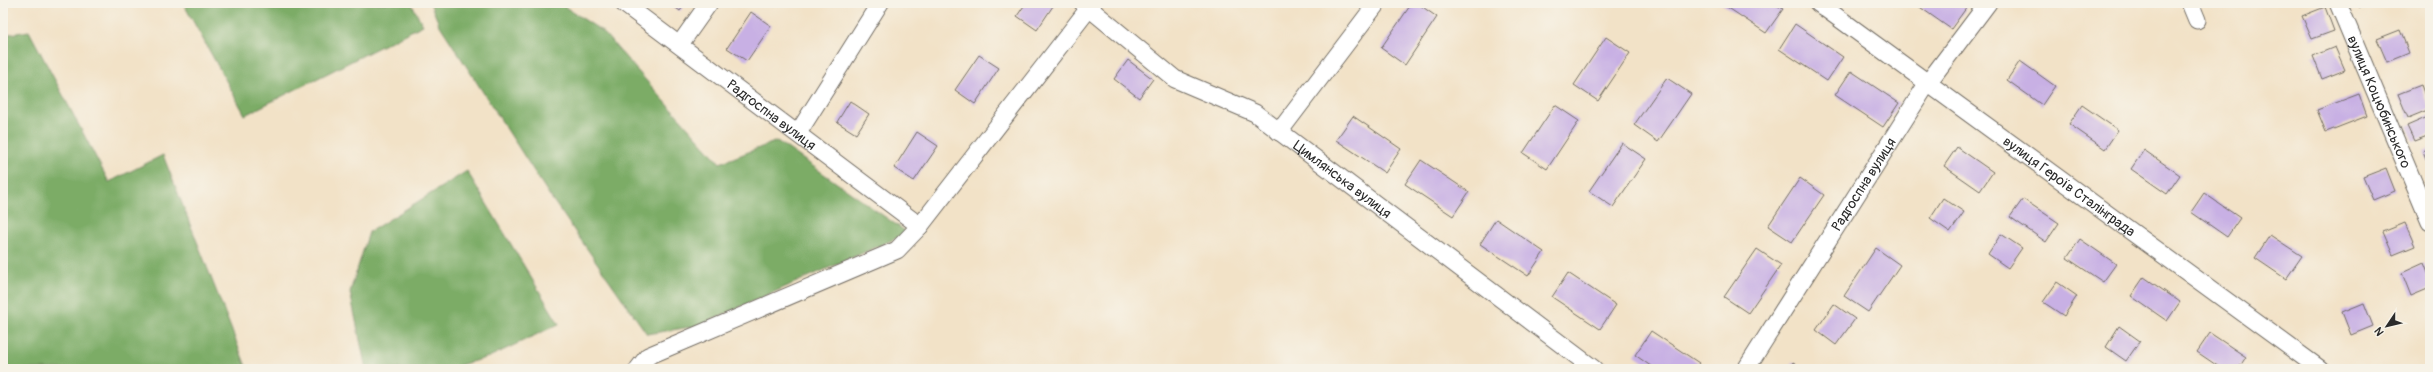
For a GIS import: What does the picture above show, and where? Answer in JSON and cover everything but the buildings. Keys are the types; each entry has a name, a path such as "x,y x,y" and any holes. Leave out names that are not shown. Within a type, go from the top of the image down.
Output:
{"street":[{"name":"Радгоспна вулиця","path":"623,3 680,44 920,226"},
{"path":"680,44 709,3"},
{"path":"798,133 880,3"},
{"path":"1280,132 1377,3"},
{"name":"вулиця Героїв Сталінграда","path":"1818,3 1927,84 2320,369"},
{"name":"Радгоспна вулиця","path":"1746,369 1927,84 1988,3"},
{"path":"2190,3 2198,20"},
{"name":"вулиця Коцюбинського","path":"2338,3 2430,222"},
{"path":"638,369 648,356 897,250 920,226 1088,5"},
{"name":"Цимлянська вулиця","path":"1088,5 1175,79 1255,113 1594,369"}],"green space":[{"path":"183,3 411,3 423,25 245,115"},
{"path":"430,3 559,3 602,31 720,163 777,141 908,233 697,326 647,334 550,196 439,24"},
{"path":"29,31 109,182 163,155 247,369 3,369 3,35"},
{"path":"467,171 559,324 489,357 446,369 366,369 350,292 369,232"}]}
